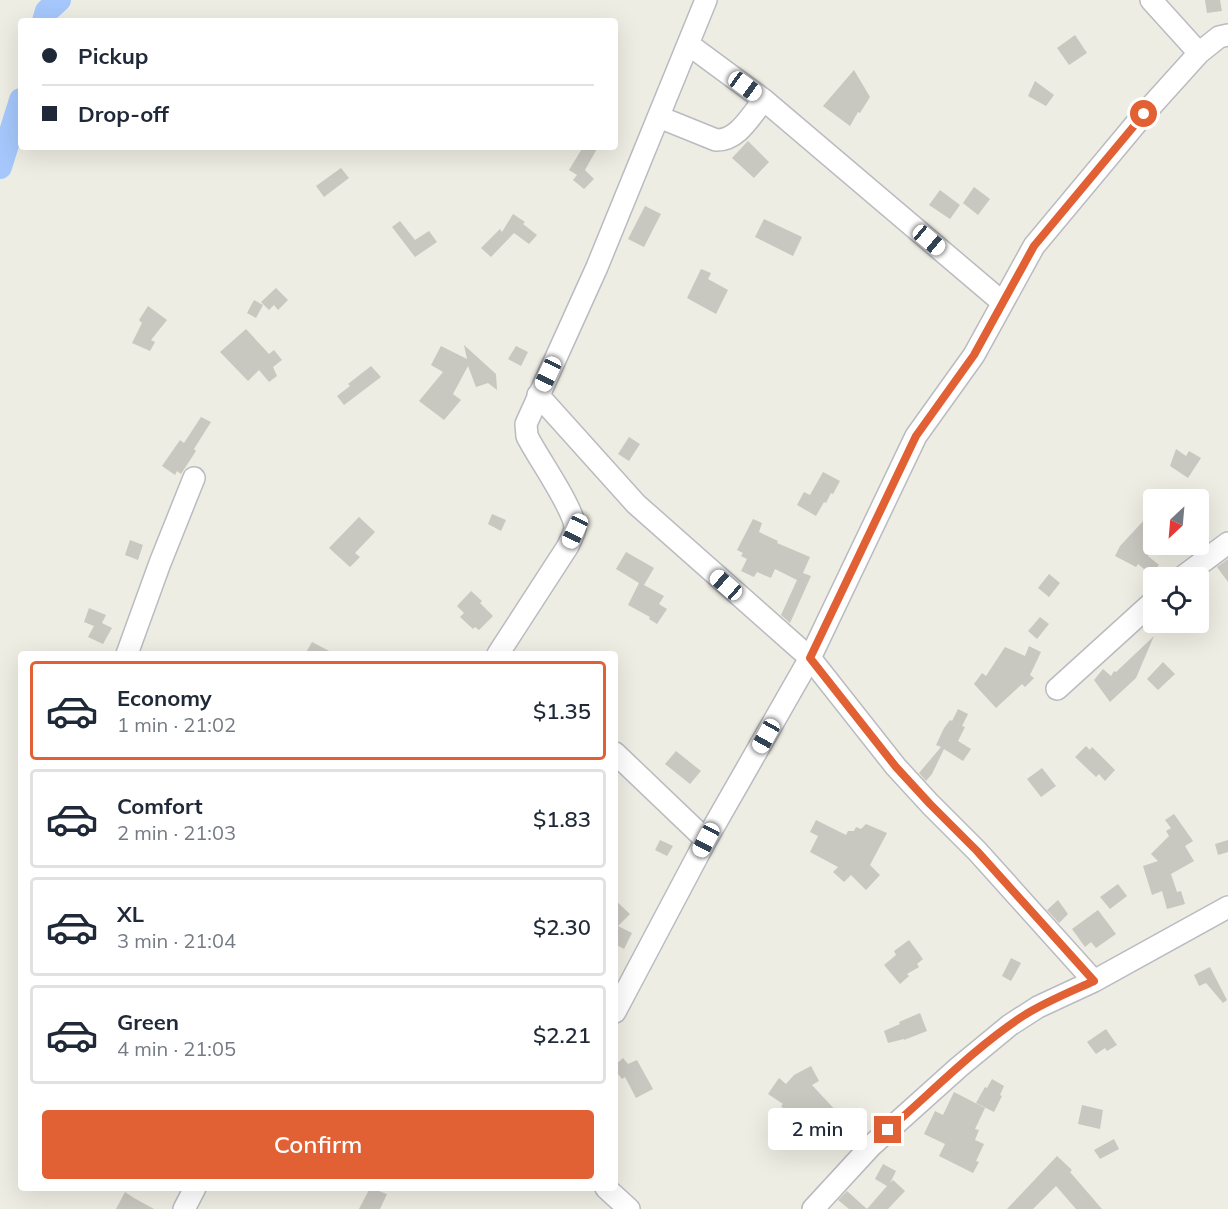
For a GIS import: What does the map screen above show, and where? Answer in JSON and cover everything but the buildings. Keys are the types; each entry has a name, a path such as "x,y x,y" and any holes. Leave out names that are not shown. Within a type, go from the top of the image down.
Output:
{"street":[{"path":"509,649 575,531 572,517 565,503 527,436 526,424 597,267 706,0"},
{"path":"1151,0 1199,53"},
{"path":"618,1006 706,840 810,658 911,445 936,406 974,355 1034,246 1144,114 1199,53 1219,37 1228,35"},
{"path":"688,44 764,100 1002,302"},
{"path":"659,117 716,140 724,140 734,136 764,100"},
{"path":"538,395 651,520 810,658 896,767 977,851 1094,981"},
{"path":"128,651 194,478"},
{"path":"1196,567 1228,543"},
{"path":"1057,689 1143,611"},
{"path":"618,756 706,840"},
{"path":"813,1209 871,1146 959,1067 1010,1025 1038,1007 1094,981 1228,907"},
{"path":"184,1209 193,1191"},
{"path":"609,1191 629,1209"}],"waterway":[{"path":"45,18 47,11 59,0"},
{"path":"0,167 18,110"}],"route":[{"path":"888,1130 1010,1025 1038,1007 1094,981 977,851 896,767 810,658 902,461 916,436 974,355 1034,246 1144,114"}]}
